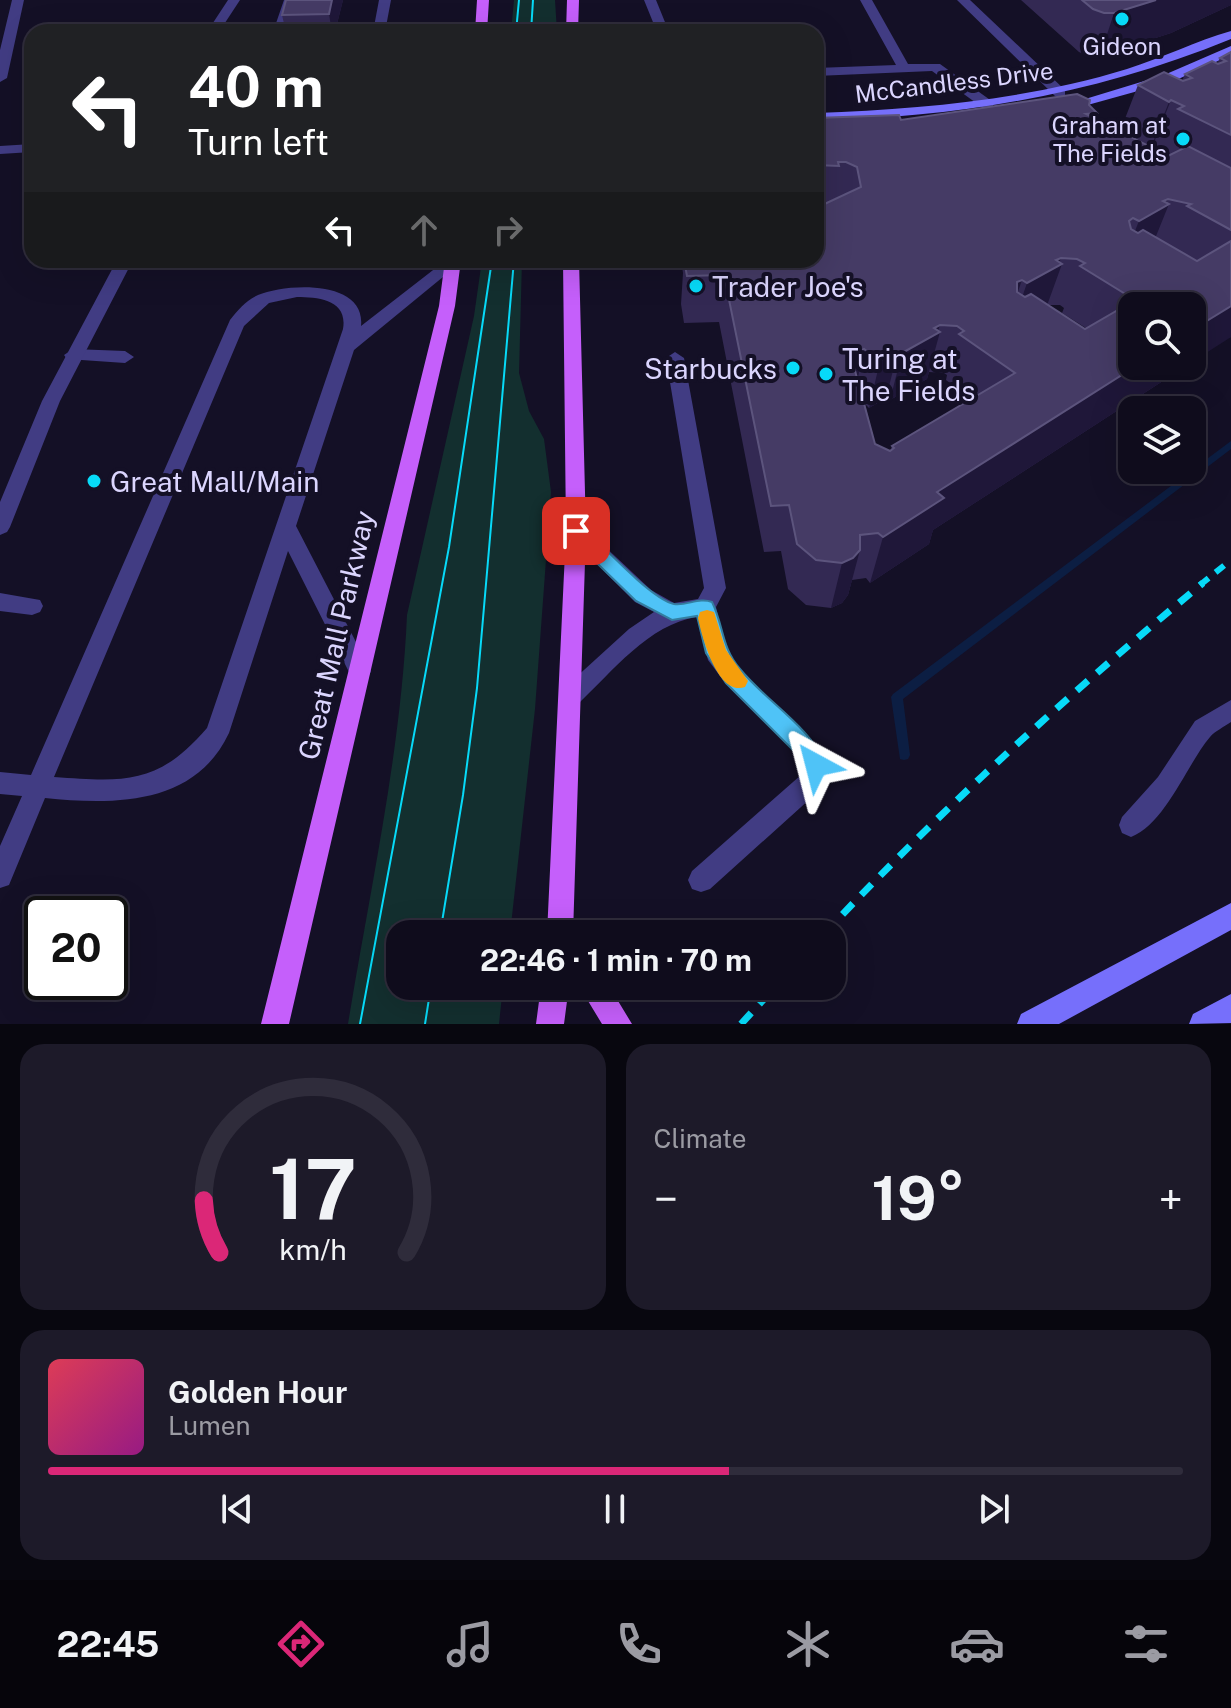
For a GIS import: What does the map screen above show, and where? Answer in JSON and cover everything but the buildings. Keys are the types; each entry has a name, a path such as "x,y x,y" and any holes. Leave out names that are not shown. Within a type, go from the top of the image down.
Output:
{"main road":[{"path":"482,24 483,0"},
{"path":"572,24 573,0"},
{"name":"McCandless Drive","path":"824,117 890,115 988,105 1060,93 1160,64 1231,35"},
{"name":"McCandless Drive","path":"1043,113 1079,110 1169,78 1231,50"},
{"name":"Great Mall Parkway","path":"275,1024 447,306 452,268"},
{"path":"561,920 576,531 571,268"},
{"path":"1031,1024 1231,916"},
{"path":"550,1024 553,1000"},
{"path":"602,1000 618,1024"},
{"path":"1203,1024 1231,1008"}],"street":[{"path":"0,78 18,0"},
{"path":"218,24 234,0"},
{"path":"282,24 290,0"},
{"path":"380,24 385,0"},
{"path":"650,0 660,24"},
{"path":"866,0 904,68"},
{"path":"963,0 1079,110"},
{"path":"824,72 935,67 988,105"},
{"path":"0,150 24,148"},
{"path":"0,527 51,401 121,268"},
{"path":"346,347 445,268"},
{"path":"0,783 37,786 119,790 149,786 176,773 198,756 217,733 346,347 353,322 352,312 342,301 325,295 283,293 247,309 236,324 37,786 0,876"},
{"path":"73,355 125,357"},
{"path":"675,358 715,588 705,607 716,653 734,677 808,750 816,765 812,781 701,880"},
{"path":"286,526 360,671"},
{"path":"576,531 643,596 672,612"},
{"path":"0,602 32,606"},
{"path":"570,697 637,635 672,612 705,607"},
{"path":"1131,825 1167,785 1203,728 1231,710"}],"green space":[{"path":"514,0 555,0 556,24 512,24"},
{"path":"481,268 522,268 519,373 529,411 544,439 551,492 535,709 512,920 386,920 386,1000 502,1000 499,1024 348,1024 384,820 404,666 407,615 474,316"}],"waterway":[{"path":"904,755 897,697 1231,444"}],"tram line":[{"path":"517,24 519,0"},
{"path":"532,24 533,0"},
{"path":"360,1024 449,547 491,268"},
{"path":"442,920 477,688 513,268"},
{"path":"425,1024 429,1000"}],"railway":[{"path":"1200,585 1231,560"},
{"path":"837,920 914,841 1008,752 1203,583"},
{"path":"741,1024 763,1000"}],"slow traffic":[{"path":"707,618 716,653 738,681"}],"place":[{"name":"Gideon","path":"1122,19"},
{"name":"Graham at The Fields","path":"1183,139"},
{"name":"Trader Joe's","path":"696,286"},
{"name":"Starbucks","path":"793,368"},
{"name":"Turing at The Fields","path":"826,374"},
{"name":"Great Mall/Main","path":"94,481"}],"route":[{"path":"576,531 643,596 672,612 705,607 716,653 734,677 808,750 816,765"}]}
